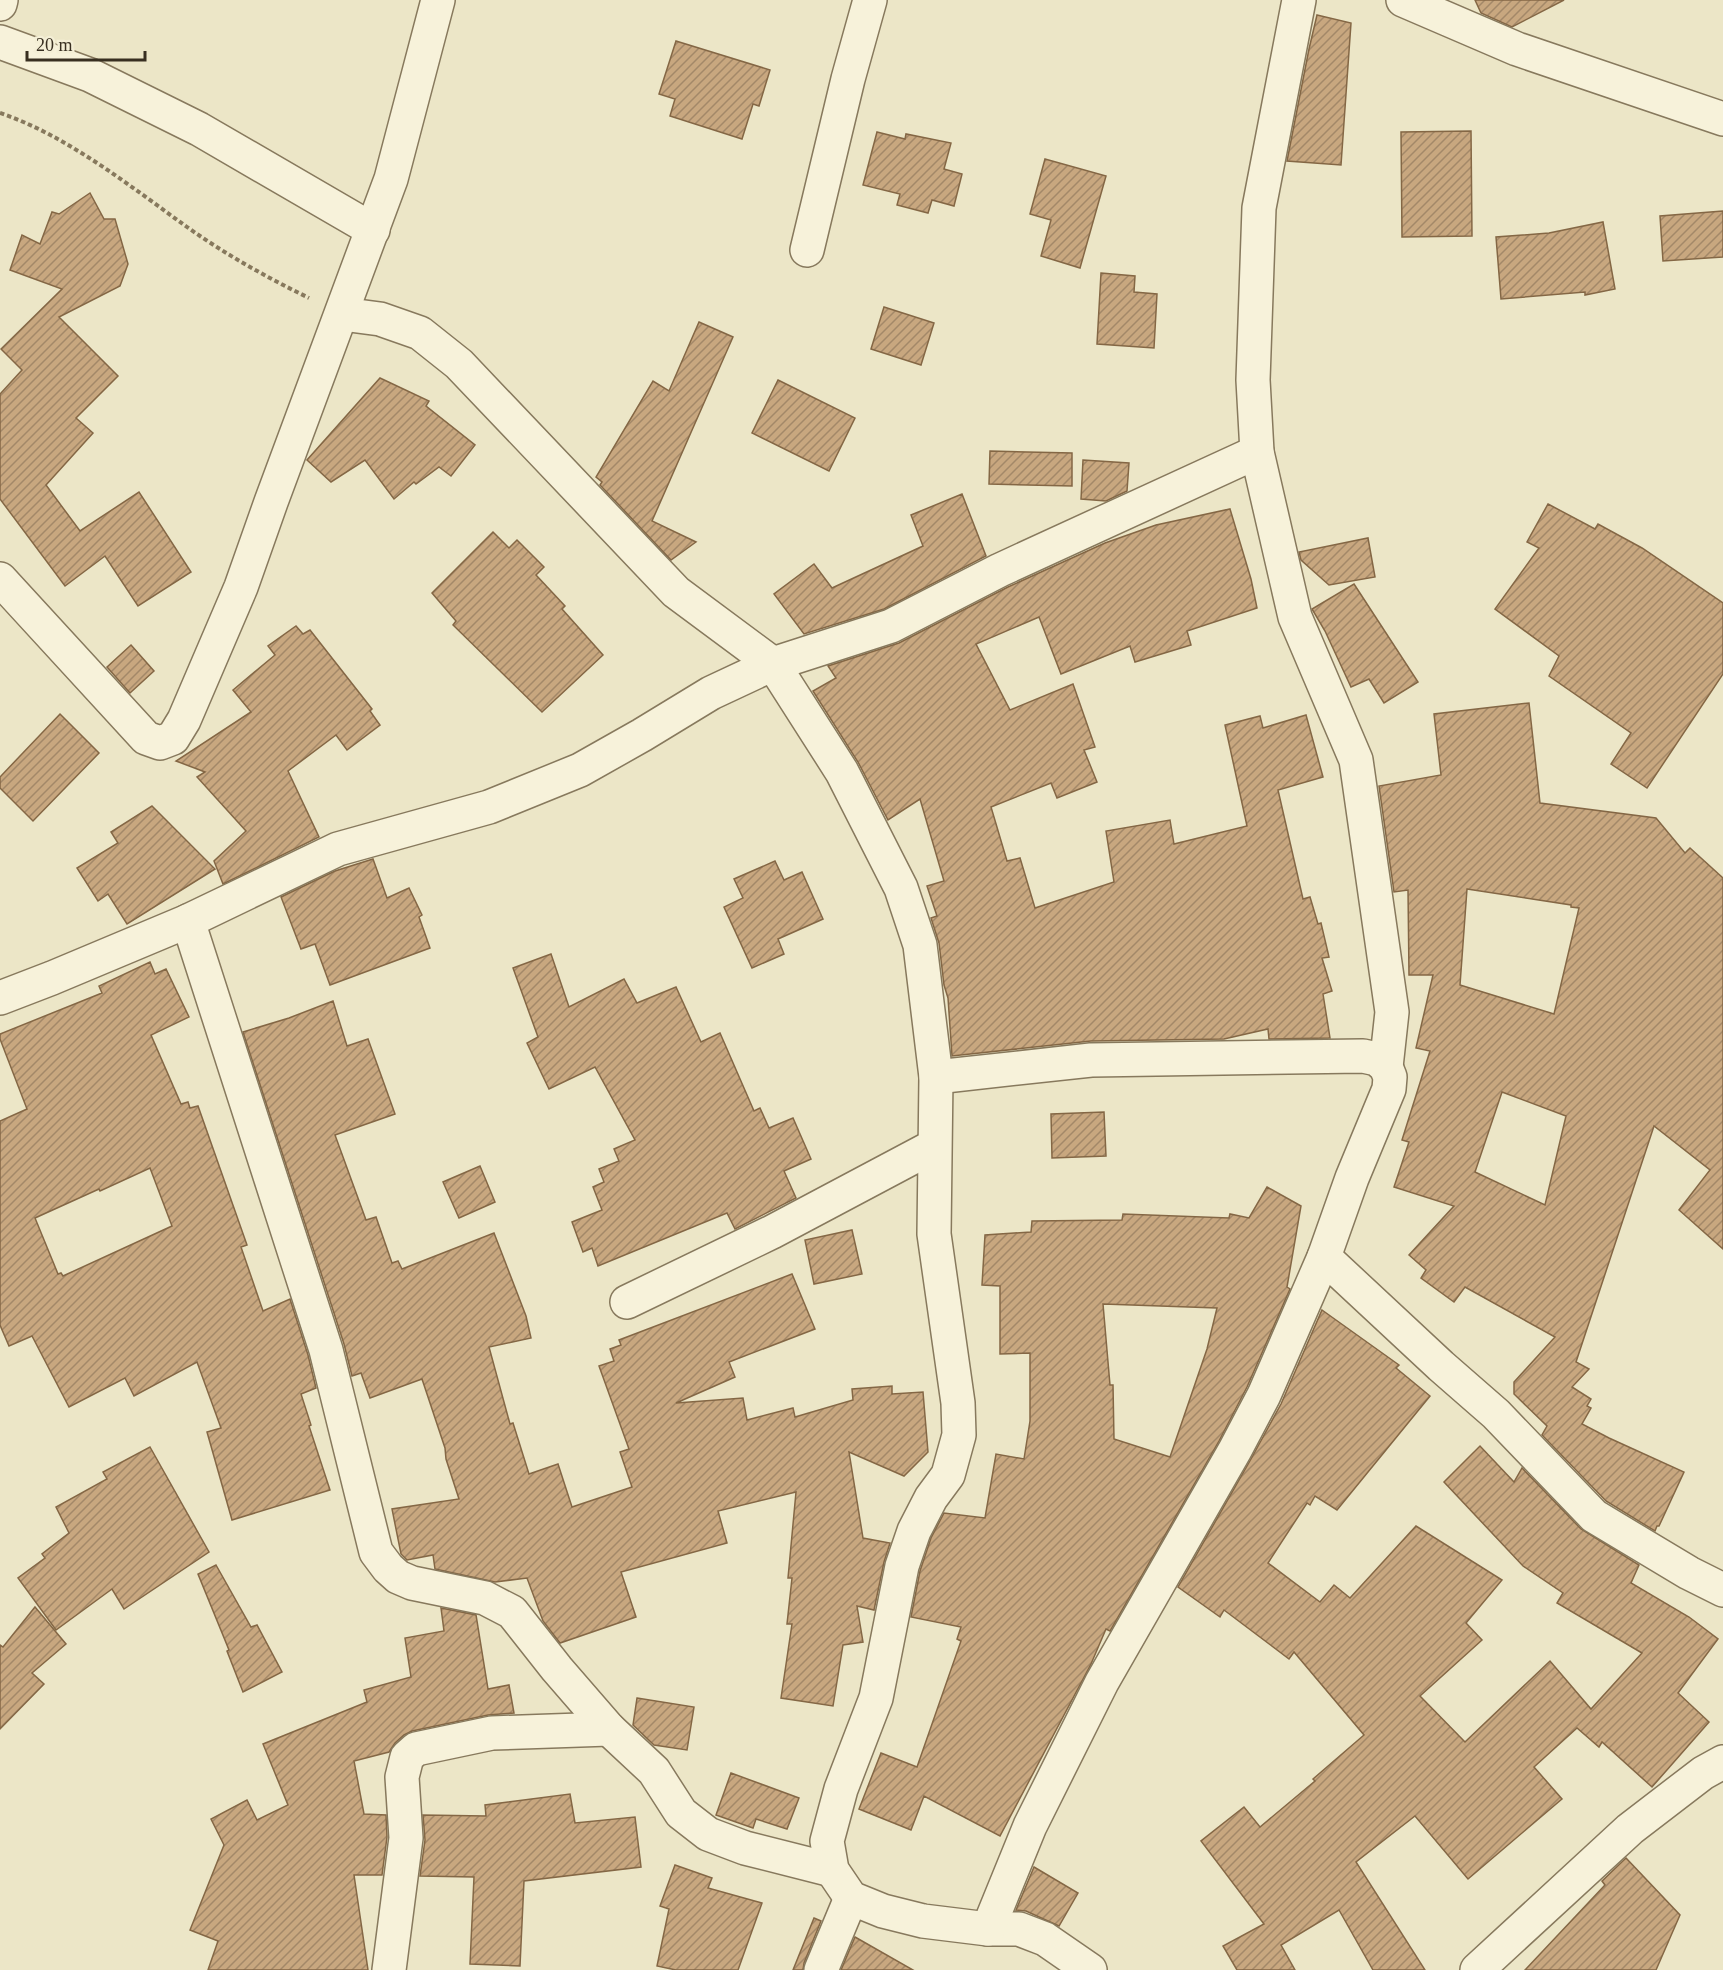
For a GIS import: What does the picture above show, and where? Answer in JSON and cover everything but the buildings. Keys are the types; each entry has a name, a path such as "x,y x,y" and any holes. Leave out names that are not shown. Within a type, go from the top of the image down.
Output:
{"street":[{"path":"0,579 146,738 160,743 173,738 200,685 241,587 373,230 391,179 438,0"},
{"path":"807,250 848,79 870,0"},
{"path":"1299,0 1259,208 1253,380 1257,452 1295,616 1356,760 1392,1012 1386,1068"},
{"path":"1402,0 1516,49 1723,119"},
{"path":"0,42 90,75 199,129 373,230"},
{"path":"342,314 380,319 420,333 459,364 676,591 773,664 842,772 901,888 920,945 936,1077 934,1234 958,1403 959,1435 948,1475 931,1498 914,1531 902,1566 876,1698 841,1789 827,1841 832,1870 851,1898 883,1911 923,1921 988,1929 1019,1929 1045,1939 1090,1970"},
{"path":"0,998 189,921 338,849 489,807 580,770 711,693 773,664 891,626 1000,570 1257,452"},
{"path":"189,921 326,1350 376,1552 388,1568 412,1583 486,1598 512,1612 609,1729 654,1771 681,1813 708,1834 745,1848 832,1870"},
{"path":"936,1077 1091,1060 1363,1056 1377,1059 1386,1068 1390,1077 1389,1089 1352,1178 1324,1257 1264,1395 1102,1682 1030,1826 988,1929"},
{"path":"627,1302 772,1232 934,1146"},
{"path":"1324,1257 1496,1414 1594,1516 1689,1573 1723,1590"},
{"path":"389,1970 406,1838 402,1778 406,1757 416,1749 492,1733 609,1729"},
{"path":"1477,1970 1630,1829 1703,1773 1723,1762"},
{"path":"821,1970 851,1898"}],"path":[{"path":"0,113 24,121 128,183 189,228 263,276 342,314"}]}
